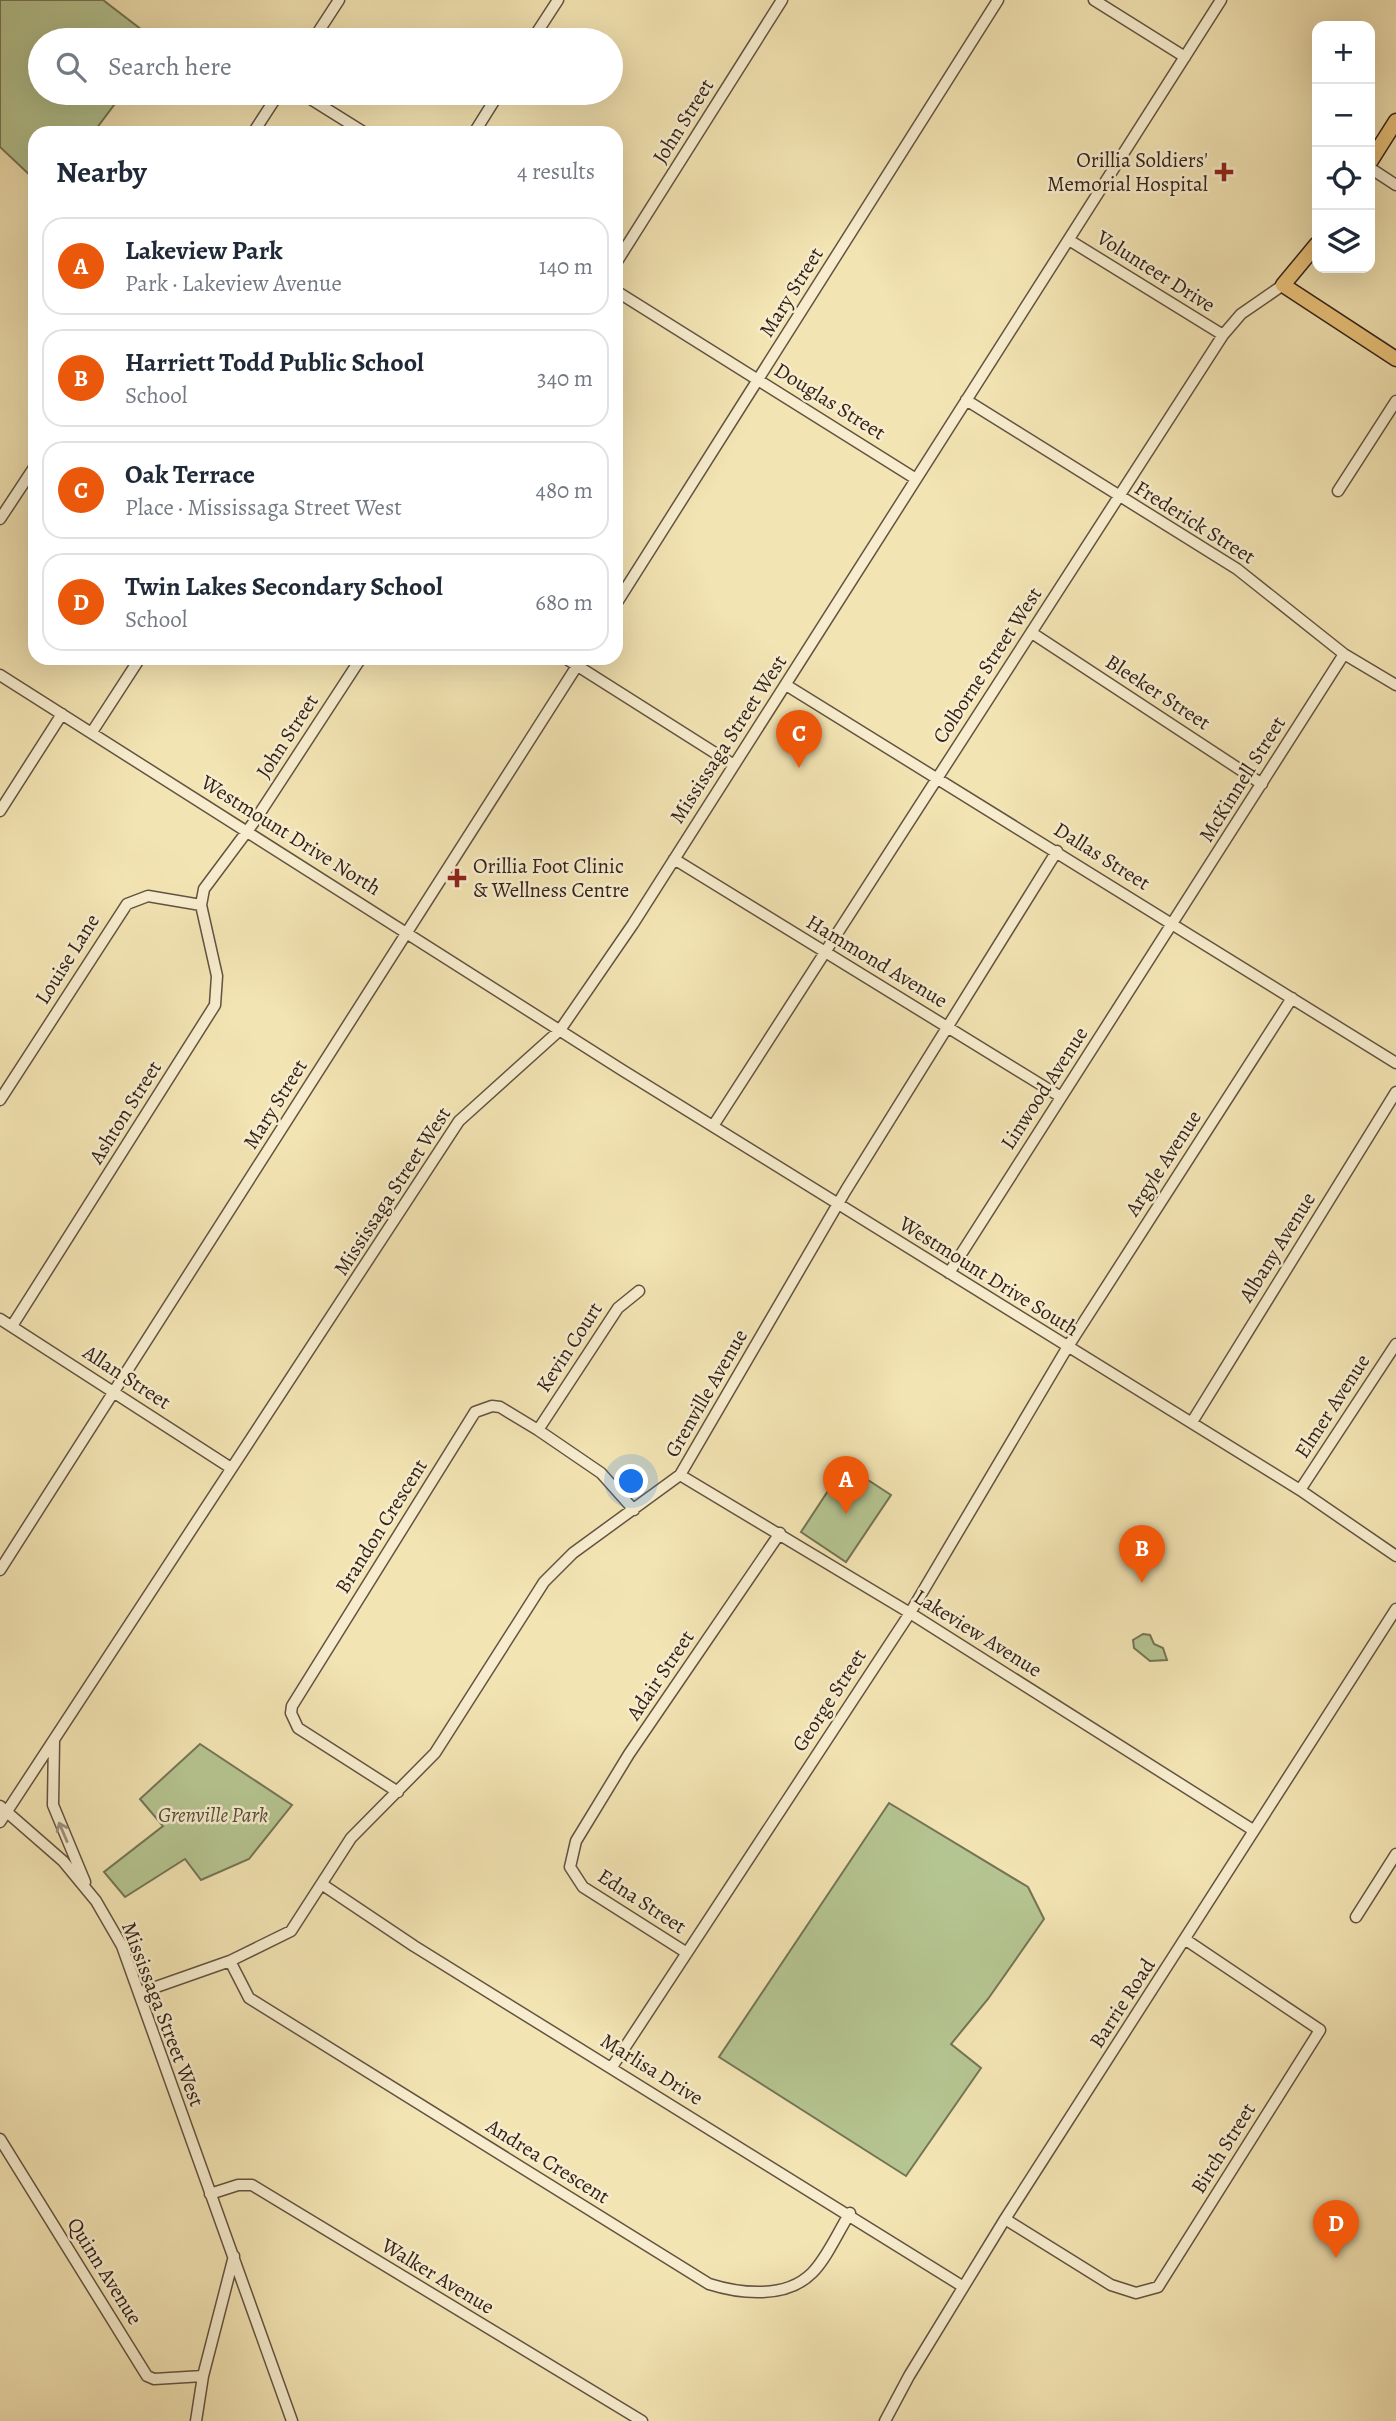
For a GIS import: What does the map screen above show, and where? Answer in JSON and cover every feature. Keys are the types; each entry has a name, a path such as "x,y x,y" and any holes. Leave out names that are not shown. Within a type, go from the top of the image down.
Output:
{"main road":[{"path":"1375,154 1396,121"},
{"name":"Colborne Street West","path":"1283,285 1312,250"},
{"path":"1283,285 1396,359"}],"street":[{"path":"321,28 339,0"},
{"path":"540,28 558,0"},
{"name":"John Street","path":"623,252 782,0"},
{"name":"Mary Street","path":"623,593 998,0"},
{"path":"1094,0 1185,57"},
{"name":"Mississaga Street West","path":"292,2421 122,1947 90,1894 63,1861 2,1814 55,1739 459,1121 560,1030 786,685 1221,0"},
{"path":"258,126 271,105"},
{"path":"320,105 354,126"},
{"path":"478,126 492,105"},
{"path":"1375,171 1396,185"},
{"name":"Volunteer Drive","path":"1069,240 1223,335"},
{"name":"Colborne Street West","path":"713,1126 940,778 1223,335 1241,314 1283,285"},
{"name":"Douglas Street","path":"623,295 916,480"},
{"name":"Frederick Street","path":"966,400 1237,569 1345,654 1396,685"},
{"path":"1338,491 1396,401"},
{"path":"0,519 28,477"},
{"name":"Bleeker Street","path":"1032,633 1262,783"},
{"name":"McKinnell Street","path":"1173,924 1345,654"},
{"path":"92,732 135,665"},
{"name":"John Street","path":"201,905 204,889 213,873 247,830 356,665"},
{"name":"Mary Street","path":"0,1570 116,1392 577,665"},
{"path":"584,665 734,765"},
{"name":"Westmount Drive North","path":"0,675 408,931 560,1030"},
{"name":"Dallas Street","path":"786,685 1396,1063"},
{"path":"0,811 62,714"},
{"name":"Grenville Avenue","path":"139,1993 230,1961 285,1936 323,1885 351,1838 447,1738 544,1582 573,1553 680,1475 838,1203 1057,851"},
{"name":"Hammond Avenue","path":"674,859 1061,1097"},
{"name":"Louise Lane","path":"0,1100 127,904 148,896 201,905"},
{"name":"Ashton Street","path":"12,1326 215,1005 217,976 201,905"},
{"name":"Linwood Avenue","path":"949,1273 1173,924"},
{"name":"Argyle Avenue","path":"1068,1348 1292,998"},
{"name":"Westmount Drive South","path":"560,1030 1068,1348 1192,1422 1300,1490 1396,1556"},
{"name":"Albany Avenue","path":"1192,1422 1396,1092"},
{"name":"Kevin Court","path":"538,1430 618,1308 639,1291"},
{"name":"Allan Street","path":"0,1319 232,1468"},
{"name":"Elmer Avenue","path":"1300,1490 1396,1344"},
{"name":"George Street","path":"612,2067 910,1613 1068,1348"},
{"name":"Brandon Crescent","path":"398,1792 298,1728 291,1713 292,1706 475,1412 492,1406 500,1407 538,1430 601,1473 634,1510"},
{"name":"Lakeview Avenue","path":"680,1475 910,1613 1253,1830"},
{"name":"Adair Street","path":"576,1842 629,1754 780,1533"},
{"name":"Barrie Road","path":"885,2421 962,2286 1396,1609"},
{"path":"55,1739 53,1805 90,1894"},
{"name":"Edna Street","path":"576,1842 570,1867 583,1887 687,1953"},
{"path":"1356,1917 1396,1854"},
{"name":"Marlisa Drive","path":"323,1885 414,1945 849,2213 962,2286"},
{"name":"Birch Street","path":"1005,2219 1111,2285 1136,2293 1158,2287 1320,2030 1186,1940"},
{"name":"Andrea Crescent","path":"230,1961 249,1998 709,2284 735,2292 790,2289 813,2273 849,2213"},
{"name":"Quinn Avenue","path":"0,2139 147,2376 154,2379 203,2376"},
{"name":"Walker Avenue","path":"211,2194 239,2185 252,2185 642,2421"},
{"path":"196,2421 203,2376 234,2256"}],"green space":[{"path":"0,0 103,0 139,28 28,28 28,105 114,105 98,126 28,126 28,173 0,147"},
{"path":"845,1465 891,1495 846,1562 801,1532"},
{"path":"1143,1634 1150,1635 1154,1644 1163,1648 1167,1660 1150,1661 1134,1648 1133,1640"},
{"name":"Grenville Park","path":"200,1744 292,1805 249,1859 201,1880 185,1859 125,1897 104,1872 163,1826 140,1799"},
{"path":"889,1803 1028,1887 1044,1919 988,1999 951,2044 981,2068 906,2176 719,2057"}],"place":[{"name":"Orillia Soldiers' Memorial Hospital","path":"1224,172"},
{"name":"Oak Terrace","path":"799,768"},
{"name":"Orillia Foot Clinic & Wellness Centre","path":"457,878"},
{"name":"Lakeview Park","path":"846,1514"},
{"name":"Harriett Todd Public School","path":"1142,1583"},
{"name":"Twin Lakes Secondary School","path":"1336,2258"}]}
